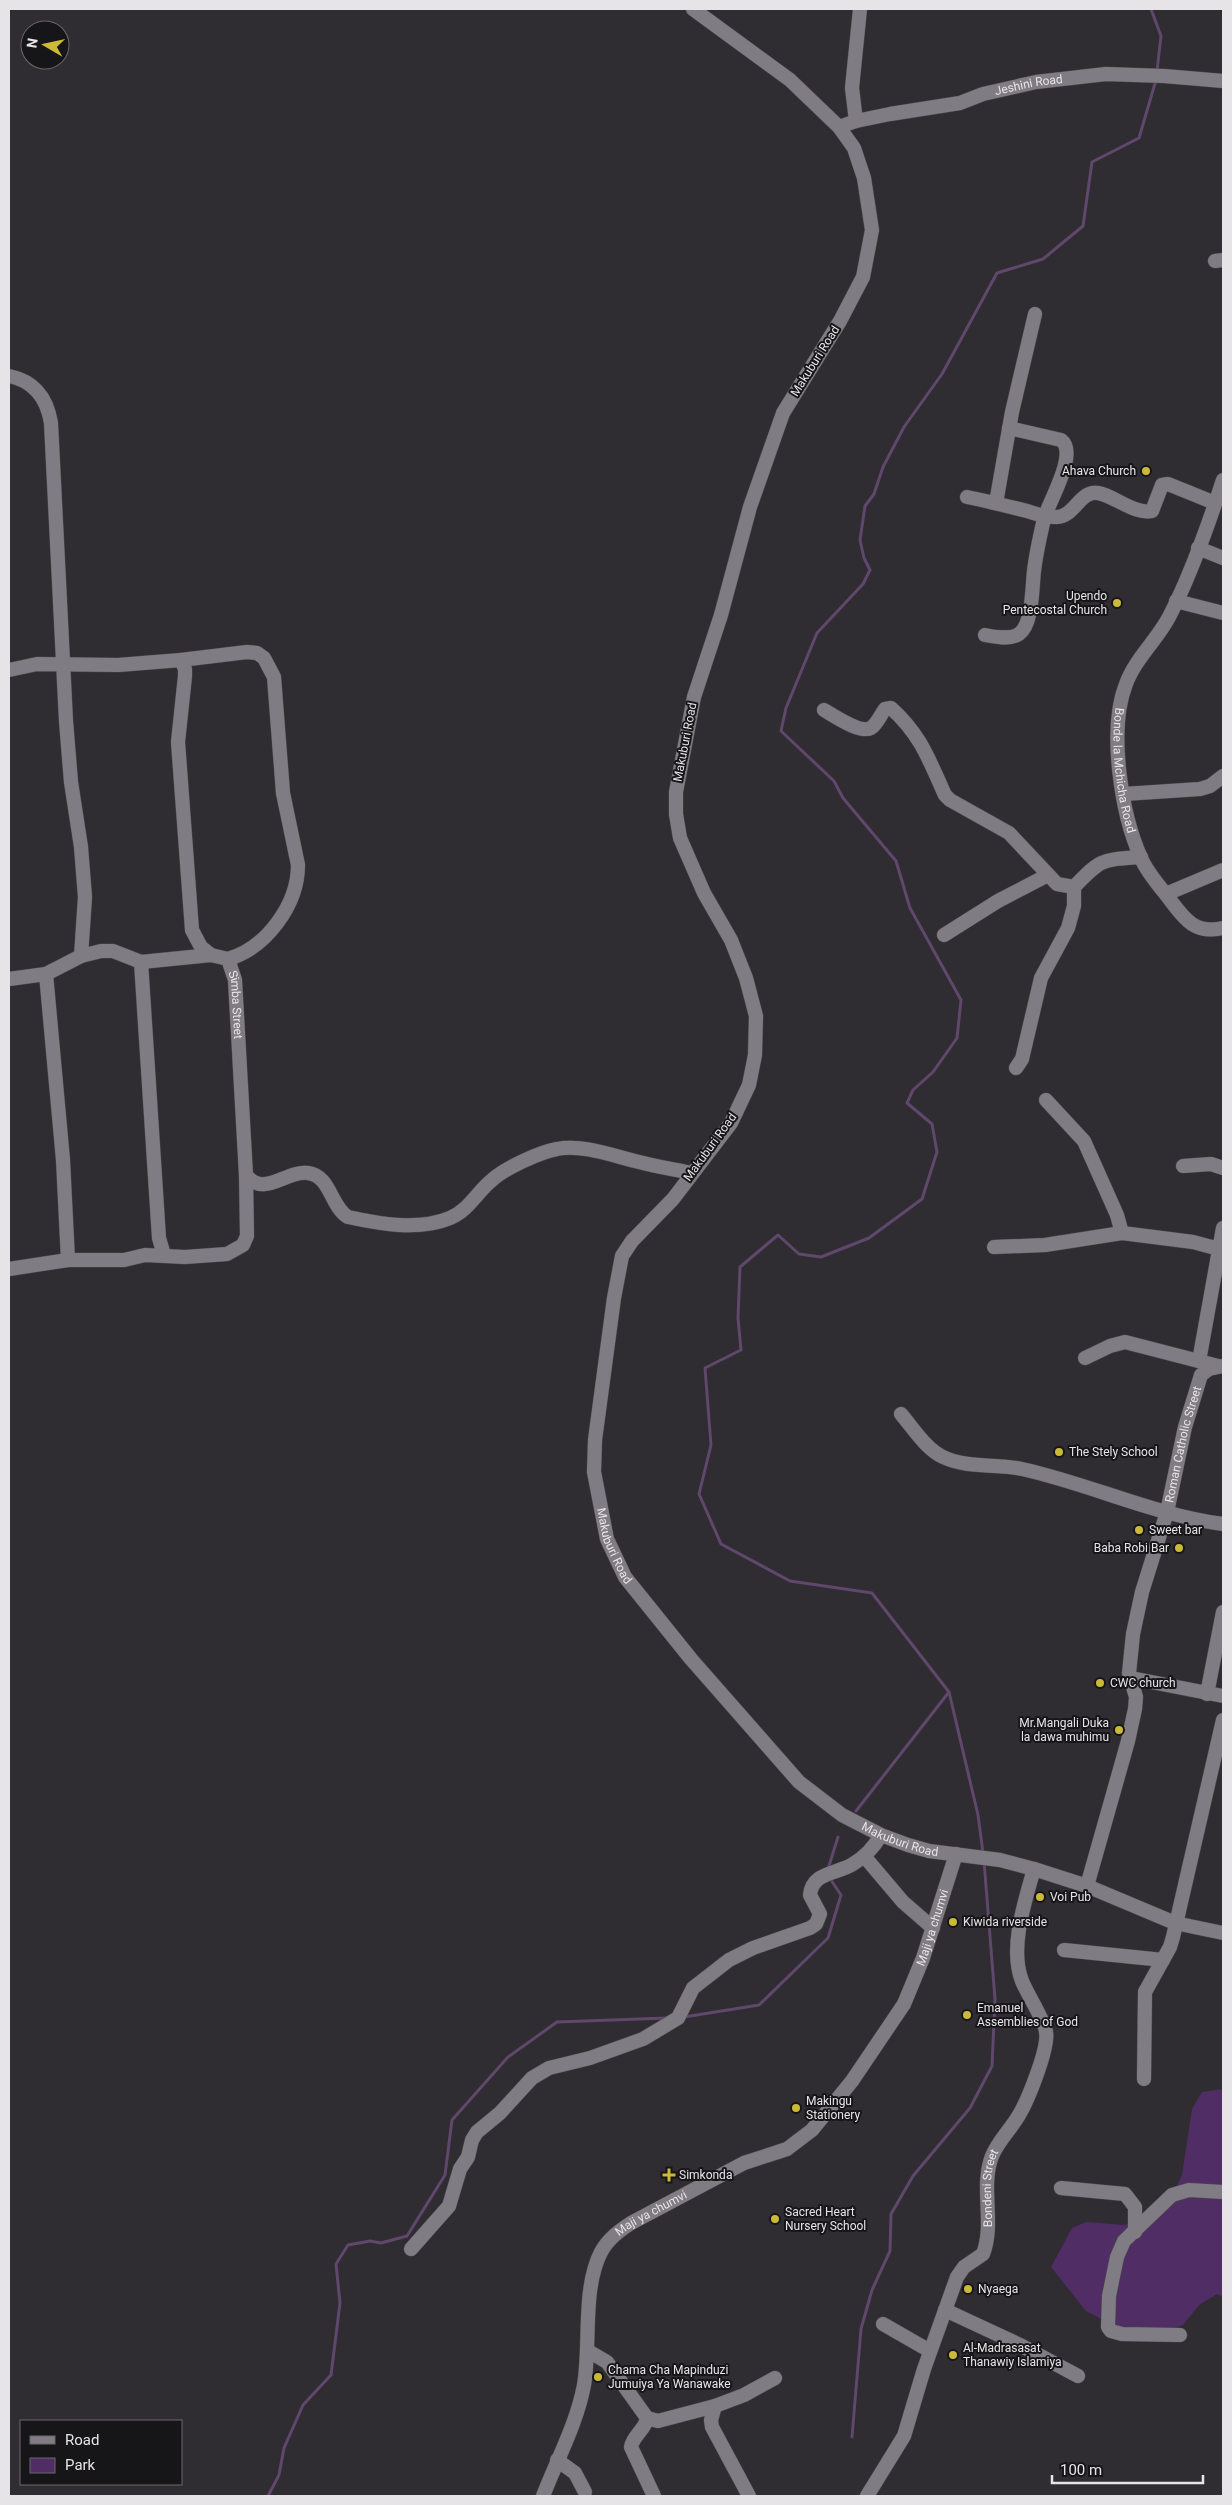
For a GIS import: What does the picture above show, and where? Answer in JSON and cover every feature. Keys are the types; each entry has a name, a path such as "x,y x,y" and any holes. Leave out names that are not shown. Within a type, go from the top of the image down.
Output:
{"street":[{"name":"Makuburi Road","path":"693,9 790,80 839,127 854,148 864,178 872,230 869,256 863,277 840,321 782,413 750,507 721,615 694,697 676,792 676,814 680,838 704,893 731,940 746,978 756,1016 756,1055 749,1085 730,1122 673,1199 632,1241 622,1256 614,1298 595,1440 594,1472 607,1540 625,1577 691,1659 792,1775 842,1815 881,1835 929,1851 1000,1860 1034,1869 1087,1886 1175,1923 1223,1933"},
{"path":"856,121 852,88 860,9"},
{"name":"Jeshini Road","path":"839,127 856,121 960,103 983,94 1036,82 1106,74 1164,76 1210,82 1223,81"},
{"path":"996,504 1009,428 1035,314"},
{"path":"9,376 21,378 33,386 42,396 49,409 71,782 82,847 85,897 81,956"},
{"path":"985,635 1011,637 1020,634 1024,627 1031,604 1034,571 1044,516 1058,487 1066,446 1061,440 1009,428"},
{"path":"967,497 1044,516 1059,517 1065,515 1091,493 1107,495 1149,512 1155,507 1162,485 1168,484 1221,491"},
{"name":"Bonde la Mchicha Road","path":"1221,491 1168,619 1133,670 1121,700 1116,740 1124,794 1140,857 1150,875 1185,920 1195,926 1208,929 1223,928"},
{"path":"1198,548 1223,558"},
{"path":"1176,602 1223,613"},
{"path":"9,670 37,664 118,665 247,652 257,653 264,658 274,677 283,794 298,865 298,877 286,908 264,941 239,956 228,959"},
{"path":"181,660 185,668 185,676 178,742 192,930 201,947 211,955"},
{"path":"824,710 850,725 866,729 871,728 885,709 891,708 904,719 923,745 950,800 1009,833 1057,884 1074,886"},
{"path":"1124,794 1200,789 1210,786 1223,776"},
{"path":"1016,1068 1024,1054 1041,978 1068,928 1074,906 1074,886 1096,864 1105,860 1140,857"},
{"path":"1166,894 1223,870"},
{"path":"944,935 998,901 1048,875"},
{"name":"Simba Street","path":"9,979 46,974 81,956 113,951 141,962 211,955 228,959 235,980 246,1175 247,1236 243,1245 227,1254 185,1257 164,1255"},
{"path":"9,1269 68,1260 124,1260 164,1255 159,1238 141,962"},
{"path":"46,974 63,1160 68,1260"},
{"path":"1046,1100 1084,1141 1117,1215 1122,1233"},
{"path":"246,1175 250,1181 263,1185 305,1172 316,1175 324,1181 343,1214 360,1220 385,1224 415,1224 450,1218 469,1205 492,1180 502,1173 550,1150 570,1147 613,1155 690,1174"},
{"path":"1183,1166 1211,1164 1223,1168"},
{"path":"1199,1361 1221,1250 1223,1228"},
{"path":"994,1247 1045,1245 1122,1233 1193,1242 1221,1250"},
{"path":"1085,1358 1110,1346 1125,1342 1221,1366"},
{"name":"Roman Catholic Street","path":"1087,1886 1128,1741 1135,1709 1136,1697 1129,1661 1142,1592 1167,1512 1185,1427 1201,1375 1209,1369 1221,1366"},
{"path":"900,1414 940,1456 955,1462 979,1466 1019,1468 1058,1478 1126,1502 1223,1524"},
{"path":"1207,1694 1223,1612"},
{"path":"1131,1678 1223,1696"},
{"path":"1144,2079 1145,1992 1170,1947 1223,1720"},
{"path":"410,2249 449,2206 460,2169 468,2157 472,2140 477,2132 500,2113 532,2078 549,2068 636,2042 678,2018 693,1988 728,1960 753,1948 800,1933 816,1924 820,1914 810,1895 816,1880 852,1865 864,1856 881,1835"},
{"name":"Maji ya chumvi","path":"543,2496 579,2403 588,2351 592,2280 601,2252 616,2233 630,2223 744,2163 787,2149 806,2137 852,2081 904,2004 933,1928 956,1854"},
{"path":"864,1856 903,1902 933,1928"},
{"name":"Bondeni Street","path":"869,2496 904,2436 930,2351 960,2271 983,2254 986,2245 990,2163 997,2146 1020,2113 1027,2098 1045,2043 1046,2031 1021,1979 1018,1955 1022,1912 1034,1869"},
{"path":"1064,1950 1164,1960"},
{"path":"1061,2188 1126,2194 1134,2207 1135,2232"},
{"path":"1180,2335 1122,2334 1111,2332 1108,2327 1109,2296 1117,2257 1124,2241 1172,2195 1189,2190 1223,2192"},
{"path":"945,2310 1020,2345 1078,2376"},
{"path":"883,2324 930,2351"},
{"path":"588,2351 607,2362 647,2418 658,2421 715,2406 744,2396 775,2378"},
{"path":"715,2406 711,2420 712,2427 749,2496"},
{"path":"647,2418 646,2423 632,2440 631,2447 654,2496"},
{"path":"557,2460 575,2473 586,2492"}],"green space":[{"path":"1223,2089 1223,2297 1217,2294 1199,2305 1183,2325 1141,2340 1086,2311 1051,2267 1072,2228 1086,2222 1125,2225 1157,2205 1175,2190 1182,2175 1192,2109 1202,2092"}],"waterway":[{"path":"1151,9 1161,36 1157,71"},
{"path":"983,1853 978,1815 949,1692 872,1593 790,1581 721,1544 699,1494 711,1445 705,1368 741,1350 738,1318 740,1267 778,1235 799,1254 821,1257 869,1238 922,1199 937,1152 932,1124 907,1103 913,1090 933,1072 957,1038 961,1000 910,908 896,861 843,798 834,781 781,731 786,708 817,633 863,584 870,570 864,558 860,540 865,506 874,494 883,467 904,427 942,374 997,273 1043,259 1083,226 1092,162 1139,138 1156,80"},
{"path":"856,1811 949,1692"},
{"path":"828,1869 838,1837"},
{"path":"852,2437 861,2329 872,2290 890,2251 891,2214 913,2176 970,2108 992,2066 995,1999 984,1861"},
{"path":"684,2017 759,2005 828,1938 841,1895 829,1877"},
{"path":"268,2496 279,2475 284,2448 303,2405 331,2375 340,2303 336,2264 348,2245 370,2241 381,2243 407,2236 445,2175 452,2120 508,2057 557,2022 667,2018"}],"place":[{"name":"Ahava Church","path":"1146,471"},
{"name":"Upendo Pentecostal Church","path":"1117,603"},
{"name":"The Stely School","path":"1059,1452"},
{"name":"Sweet bar","path":"1139,1530"},
{"name":"Baba Robi Bar","path":"1179,1548"},
{"name":"CWC church","path":"1100,1683"},
{"name":"Mr.Mangali Duka la dawa muhimu","path":"1119,1730"},
{"name":"Voi Pub","path":"1040,1897"},
{"name":"Kiwida riverside","path":"953,1922"},
{"name":"Emanuel Assemblies of God","path":"967,2015"},
{"name":"Makingu Stationery","path":"796,2108"},
{"name":"Simkonda","path":"669,2175"},
{"name":"Sacred Heart Nursery School","path":"775,2219"},
{"name":"Nyaega","path":"968,2289"},
{"name":"Al-Madrasasat Thanawiy Islamiya","path":"953,2355"},
{"name":"Chama Cha Mapinduzi Jumuiya Ya Wanawake","path":"598,2377"}]}
